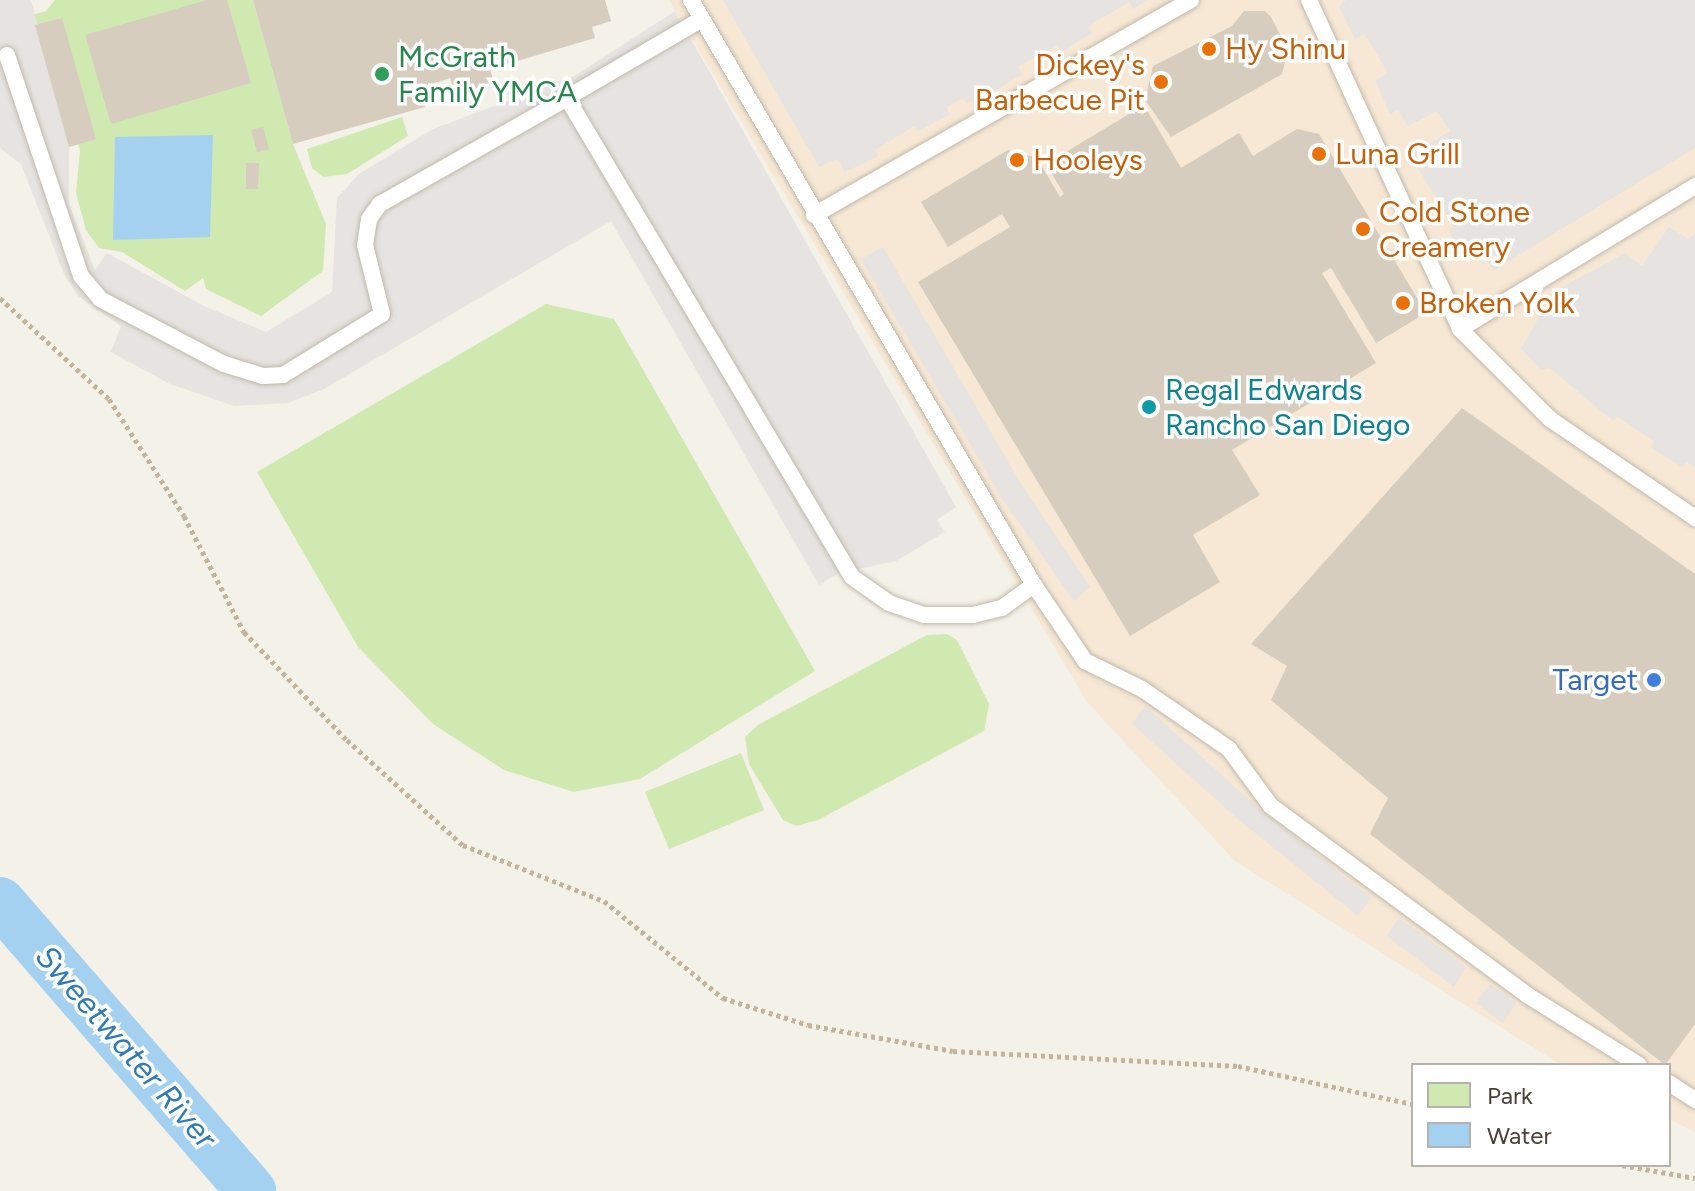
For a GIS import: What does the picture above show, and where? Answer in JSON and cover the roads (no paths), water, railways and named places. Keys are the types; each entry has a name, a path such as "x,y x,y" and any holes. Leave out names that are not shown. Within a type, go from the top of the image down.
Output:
{"lane":[{"path":"691,0 814,215 1034,585 1085,661 1142,689 1229,749 1271,806 1527,995 1636,1063"},
{"path":"814,215 1191,0"},
{"path":"1309,0 1460,329 1550,419 1695,518"},
{"path":"7,55 81,276 100,299 224,364 263,376 283,375 382,314 365,245 369,219 380,204 702,19"},
{"path":"567,98 852,577 889,603 924,615 973,615 1002,608 1034,585"},
{"path":"1460,329 1695,186"},
{"path":"1671,1084 1695,1100"}],"water":[{"path":"213,135 210,237 113,240 115,137"}],"waterway":[{"name":"Sweetwater River","path":"0,902 251,1191"}],"place":[{"name":"Hy Shinu","path":"1209,49"},
{"name":"McGrath Family YMCA","path":"382,74"},
{"name":"Dickey's Barbecue Pit","path":"1161,82"},
{"name":"Luna Grill","path":"1319,154"},
{"name":"Hooleys","path":"1017,160"},
{"name":"Cold Stone Creamery","path":"1363,229"},
{"name":"Broken Yolk","path":"1403,303"},
{"name":"Regal Edwards Rancho San Diego","path":"1149,407"},
{"name":"Target","path":"1654,680"}]}
